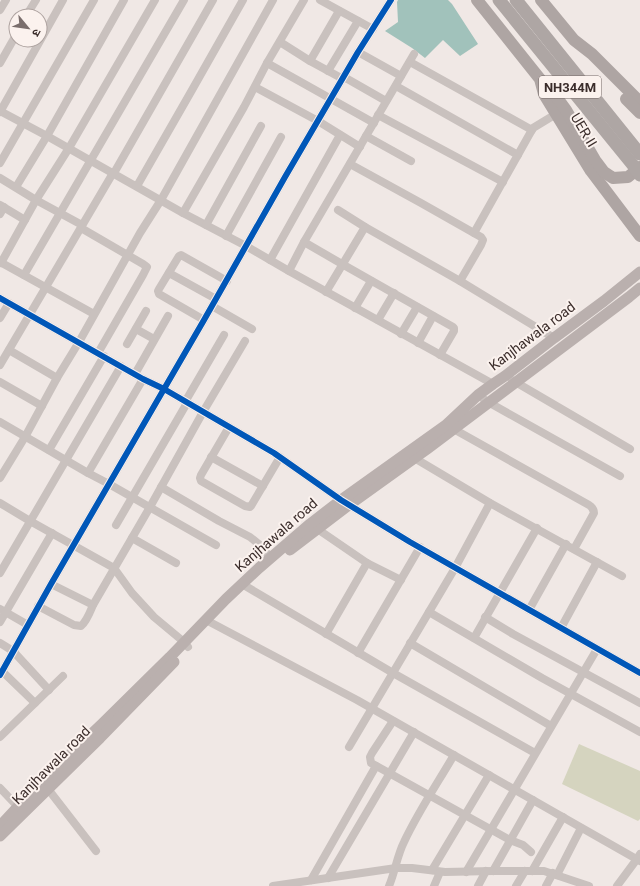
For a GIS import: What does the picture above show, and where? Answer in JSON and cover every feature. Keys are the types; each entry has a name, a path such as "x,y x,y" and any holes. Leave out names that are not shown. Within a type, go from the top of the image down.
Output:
{"highway":[{"name":"NH344M","path":"499,0 640,175"},
{"name":"NH344M","path":"516,0 640,154"}],"main road":[{"name":"UER II","path":"477,0 540,79 544,94 591,171 640,236"},
{"path":"541,0 574,40 588,60 640,113"},
{"path":"574,40 592,54 640,102"},
{"path":"540,79 550,88 566,110 595,160 604,172 614,178 628,177 640,167"},
{"name":"Kanjhawala road","path":"450,427 478,395 604,301 640,272"},
{"name":"Kanjhawala road","path":"0,836 42,781 186,645 209,622 226,599 276,561 345,502 516,382 640,288"},
{"name":"Kanjhawala road","path":"245,586 271,558 314,527"},
{"name":"Kanjhawala road","path":"0,826 48,789 100,738 186,645"}],"street":[{"path":"0,10 6,0"},
{"path":"63,0 0,112 91,160 493,384"},
{"path":"0,163 94,0"},
{"path":"16,187 47,136 124,0"},
{"path":"94,314 1,262 36,200 69,148 155,0"},
{"path":"24,275 38,254 184,0"},
{"path":"0,366 213,0"},
{"path":"137,186 243,0"},
{"path":"0,478 161,200 273,0"},
{"path":"183,212 304,0"},
{"path":"320,0 332,3 339,11 373,29"},
{"path":"35,703 1,673 38,606 227,281 331,98 391,0"},
{"path":"310,61 339,11"},
{"path":"328,71 358,21"},
{"path":"280,42 310,61 386,101"},
{"path":"0,63 8,48"},
{"path":"358,52 401,76"},
{"path":"289,271 304,242 412,58 532,130"},
{"path":"267,63 331,98 503,182"},
{"path":"396,86 518,155"},
{"path":"255,87 318,121 360,147"},
{"path":"474,233 533,128 556,114"},
{"path":"206,225 261,126"},
{"path":"270,260 340,135"},
{"path":"366,136 411,161"},
{"path":"226,236 281,137"},
{"path":"350,164 481,237 483,240 460,281"},
{"path":"0,178 82,226 146,267 49,450"},
{"path":"1,209 25,220"},
{"path":"338,210 554,338"},
{"path":"326,292 365,227"},
{"path":"304,242 453,327 454,329 452,334 440,355"},
{"path":"204,320 159,294 158,292 169,273 181,255 227,281"},
{"path":"169,273 252,329"},
{"path":"355,308 371,280"},
{"path":"378,320 394,293"},
{"path":"0,298 164,389 229,427 280,457 345,502 455,568 640,674"},
{"path":"0,318 9,303"},
{"path":"402,334 417,306"},
{"path":"127,344 146,311"},
{"path":"135,374 168,316"},
{"path":"418,343 433,316"},
{"path":"136,329 154,340"},
{"path":"116,525 224,335"},
{"path":"38,606 78,626 81,626 86,620 114,568 245,341"},
{"path":"9,350 57,378"},
{"path":"0,573 121,366"},
{"path":"505,376 630,448"},
{"path":"88,473 143,378"},
{"path":"0,382 42,406"},
{"path":"478,395 620,476"},
{"path":"0,422 216,545"},
{"path":"229,427 201,475 201,481 248,507 251,506 280,457"},
{"path":"450,427 589,504 594,510 594,513 574,549"},
{"path":"410,456 490,503 622,576"},
{"path":"211,457 263,486"},
{"path":"161,487 250,537 271,558"},
{"path":"0,502 30,521 114,568 132,593 154,618 186,645"},
{"path":"349,748 455,568 490,503"},
{"path":"314,527 368,563 400,580"},
{"path":"474,638 537,528"},
{"path":"0,622 3,611 52,533"},
{"path":"132,538 176,563"},
{"path":"529,610 566,544"},
{"path":"358,653 420,547"},
{"path":"561,628 597,562"},
{"path":"326,634 368,563"},
{"path":"51,584 93,605"},
{"path":"245,586 392,673 535,753"},
{"path":"3,611 28,625"},
{"path":"429,612 542,678 640,732"},
{"path":"485,617 513,634 640,703"},
{"path":"209,622 372,708 581,828 639,858 617,886"},
{"path":"0,643 13,651 49,690"},
{"path":"410,644 551,726"},
{"path":"466,872 597,649"},
{"path":"0,737 64,676"},
{"path":"393,721 370,757 371,763 510,840 523,845 531,852"},
{"path":"328,878 414,732"},
{"path":"389,886 396,868 399,852 404,841 454,755"},
{"path":"311,880 376,766"},
{"path":"434,886 436,871 465,815 489,775"},
{"path":"0,788 21,810"},
{"path":"48,789 96,851"},
{"path":"478,886 490,871 510,840 533,800"},
{"path":"516,886 528,871 563,817"},
{"path":"546,886 555,874 581,828"},
{"path":"273,886 396,868 466,872 544,871 578,884 589,886"}],"green space":[{"path":"579,744 640,771 640,819 638,821 562,784"}],"water":[{"path":"398,0 448,0 478,44 460,56 443,40 425,58 385,31 398,22"}],"cycle path":[{"path":"0,675 285,177 358,52 391,0"},
{"path":"0,298 143,379 164,389 274,453 341,500 410,542 640,673"}]}
